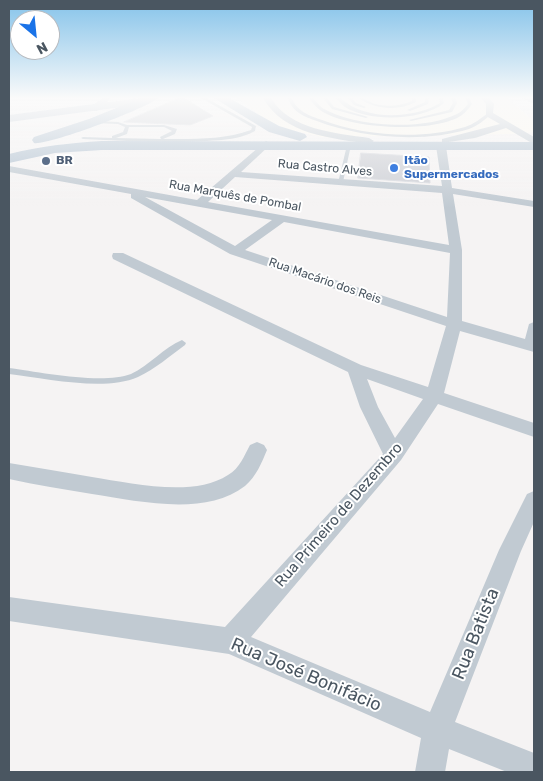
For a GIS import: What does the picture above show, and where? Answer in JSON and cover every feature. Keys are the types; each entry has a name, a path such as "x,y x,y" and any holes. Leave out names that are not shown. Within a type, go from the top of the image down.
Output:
{"main road":[{"path":"9,148 46,134"},
{"path":"283,134 290,138 350,146 531,140"},
{"path":"9,153 81,136 106,142"},
{"path":"9,159 61,148 106,142 266,144 290,138 443,143"}],"street":[{"path":"329,134 369,141"},
{"path":"443,143 479,134"},
{"path":"516,134 531,140"},
{"name":"Rua Primeiro de Dezembro","path":"230,641 394,455 434,396 454,324 456,250 447,190 443,143"},
{"path":"200,203 266,144"},
{"name":"Rua Marquês de Pombal","path":"9,169 456,250"},
{"name":"Rua Castro Alves","path":"233,174 447,190 534,204"},
{"name":"Rua Macário dos Reis","path":"126,190 181,223 236,251 454,324 533,346"},
{"path":"236,251 282,218"},
{"path":"118,256 356,369 534,430"},
{"path":"533,346 534,327"},
{"path":"356,369 369,407 394,455"},
{"path":"9,471 153,496 184,496 220,490 235,482 250,467 257,450"},
{"name":"Rua Batista","path":"430,772 437,730 510,550 534,500"},
{"name":"Rua José Bonifácio","path":"9,609 230,641 437,730 534,768"}],"lane":[{"path":"106,142 122,134"},
{"path":"160,139 170,134"},
{"path":"106,142 227,138 240,134"},
{"path":"340,182 350,146"},
{"path":"9,371 103,381 120,380 133,376 182,343"}],"shaded area":[{"path":"311,134 483,134 322,137"}],"building":[{"name":"Itão Supermercados","path":"361,153 429,157 430,183 358,178"}],"place":[{"name":"BR","path":"46,161"},
{"name":"Itão Supermercados","path":"394,168"}]}
